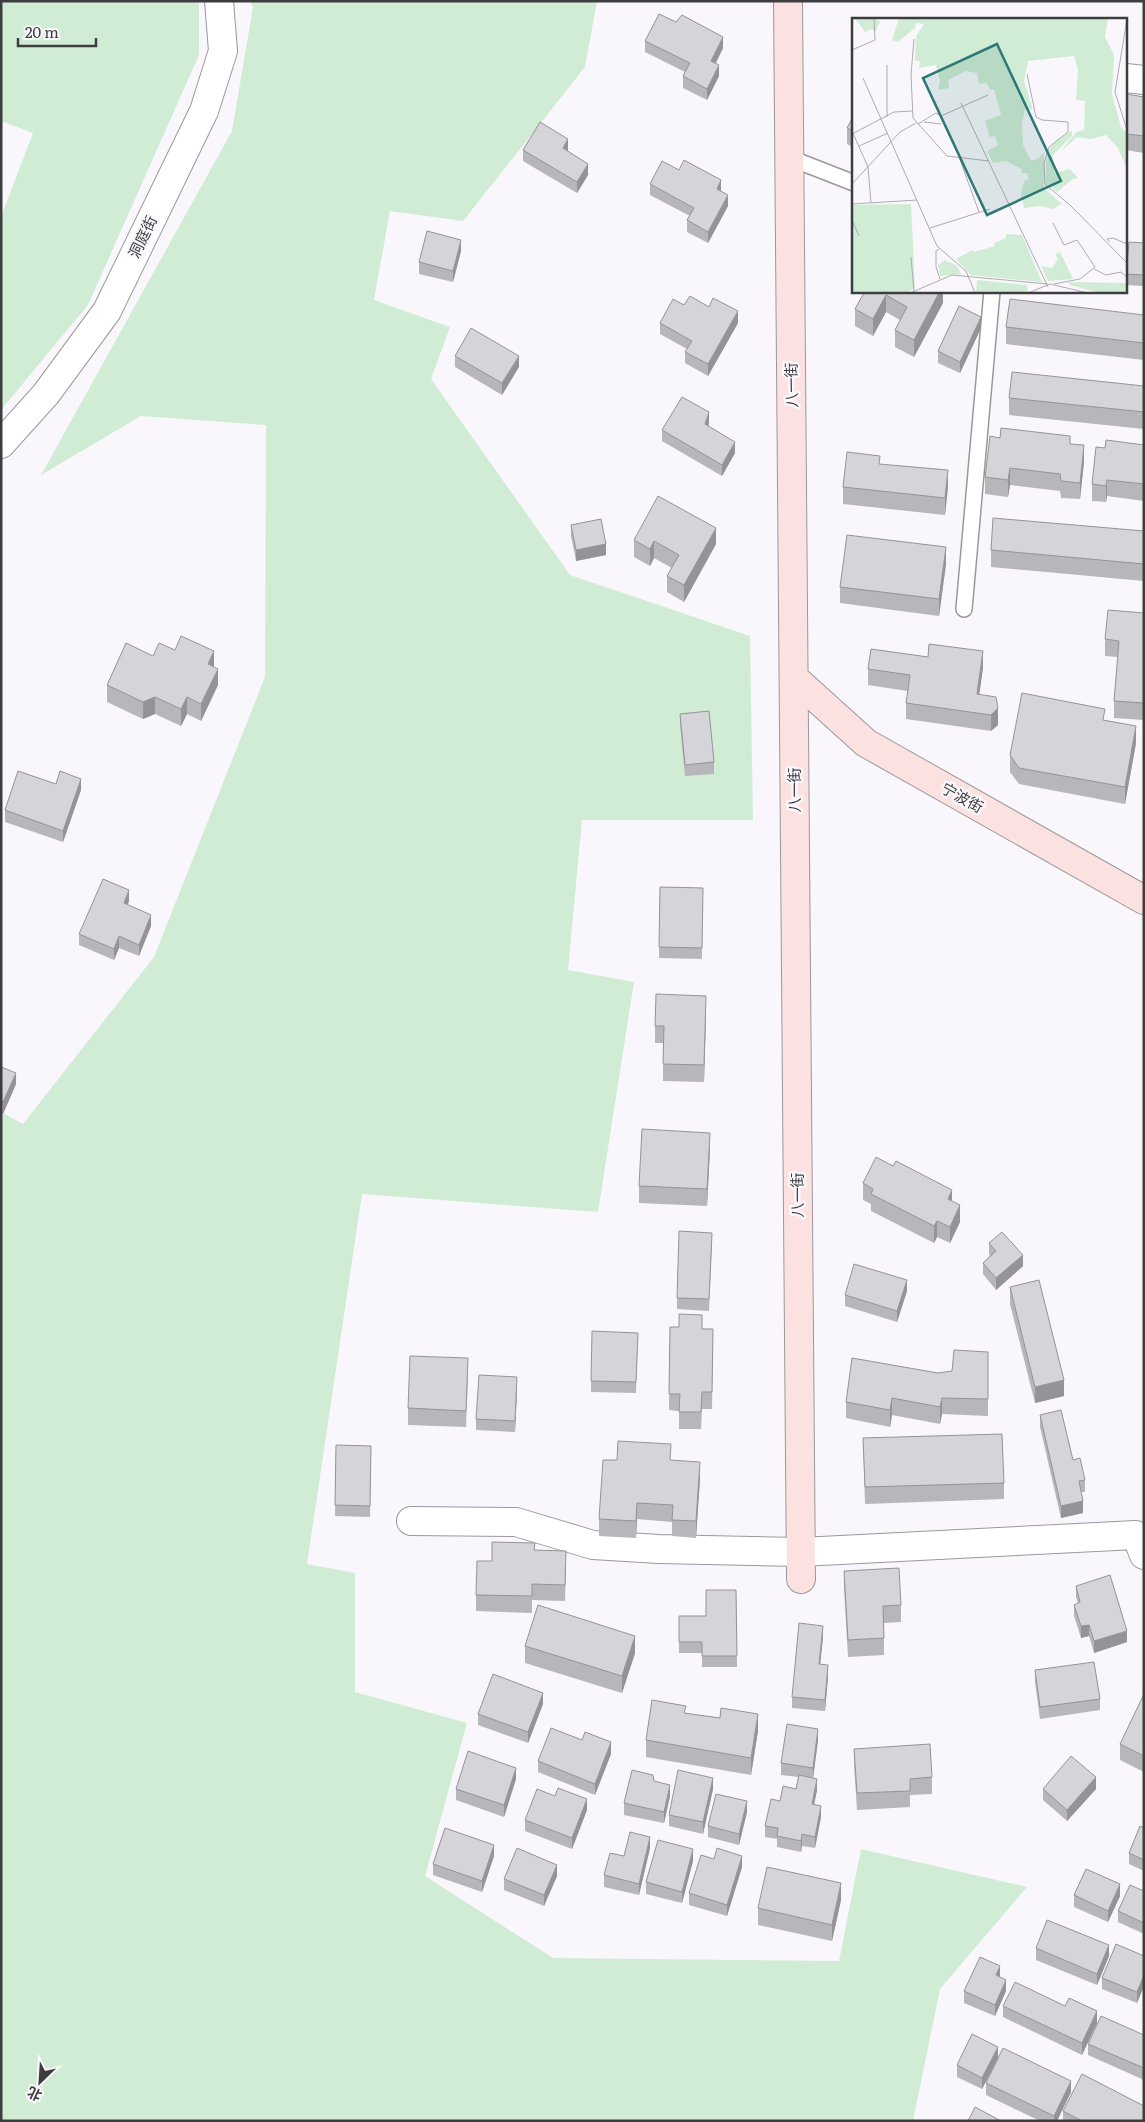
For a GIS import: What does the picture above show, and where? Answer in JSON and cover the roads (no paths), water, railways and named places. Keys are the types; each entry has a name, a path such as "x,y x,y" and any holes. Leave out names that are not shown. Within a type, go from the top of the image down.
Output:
{"street":[{"name":"洞庭街","path":"1,444 46,394 107,311 204,111 223,51 219,1"},
{"name":"八一街","path":"788,1 801,1579"},
{"path":"1128,78 1144,80"},
{"name":"宁波街","path":"794,678 866,743 1144,900"},
{"path":"411,1521 516,1522 593,1544 659,1549 801,1552 1136,1534 1144,1556"}],"lane":[{"path":"790,158 852,182"},
{"path":"964,608 992,292"}]}
